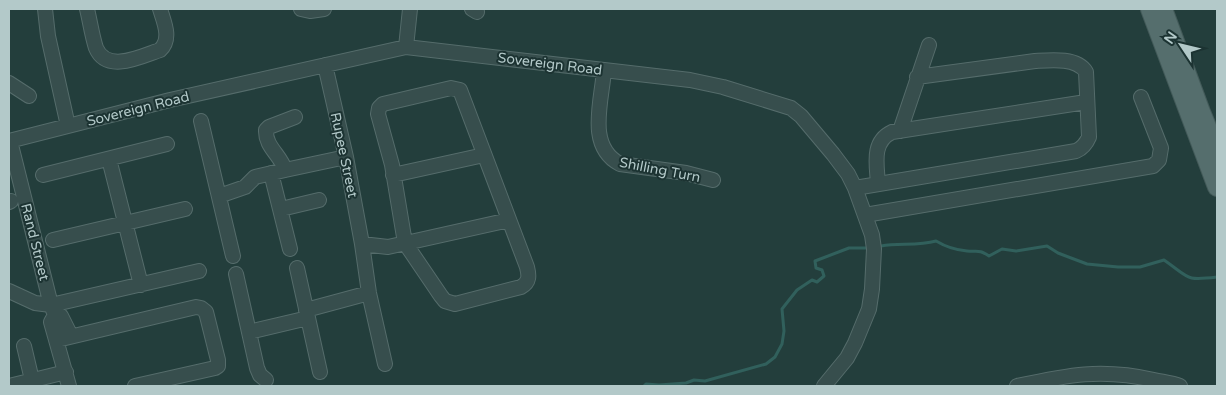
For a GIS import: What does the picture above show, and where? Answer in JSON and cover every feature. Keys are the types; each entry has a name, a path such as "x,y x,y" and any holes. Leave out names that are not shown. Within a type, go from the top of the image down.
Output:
{"main road":[{"path":"1150,9 1217,187"},
{"path":"1164,9 1217,151"}],"street":[{"path":"38,9 48,36"},
{"path":"45,9 48,36 68,126"},
{"path":"87,9 97,48 102,57 109,61 120,62 160,50 164,46 166,33 160,9"},
{"path":"301,9 310,11 324,9"},
{"path":"406,47 410,9"},
{"path":"900,131 929,45"},
{"name":"Sovereign Road","path":"9,141 170,100 406,47 707,83 791,108 801,116 832,154 848,174 855,188 872,235 874,249 872,289 869,309 855,343 832,384"},
{"path":"855,188 1076,152 1085,146 1089,137 1084,70 1076,63 1054,60 1035,61 917,78"},
{"name":"Rupee Street","path":"324,65 346,157 369,293 385,364"},
{"name":"Shilling Turn","path":"604,70 598,125 599,138 611,160 630,167 686,173 713,180"},
{"path":"9,83 30,96"},
{"path":"457,88 460,90 484,155 527,267 528,281 521,287 455,304 445,300 405,243 394,175 378,114 379,108 383,104 457,88"},
{"path":"865,215 1153,166 1159,160 1162,148 1141,97"},
{"path":"878,184 876,157 879,142 886,135 900,131 1086,102"},
{"path":"285,170 280,157 270,147 266,130 269,127 295,117"},
{"path":"201,121 233,256"},
{"name":"Rand Street","path":"9,141 53,310"},
{"path":"43,175 167,144"},
{"path":"394,175 484,155"},
{"path":"219,196 245,187 255,178 271,173 346,157"},
{"path":"109,159 141,285"},
{"path":"271,173 290,249"},
{"path":"281,209 319,200"},
{"path":"53,240 185,209"},
{"path":"362,244 388,247 509,220"},
{"path":"297,268 320,372"},
{"path":"53,310 199,271"},
{"path":"236,274 257,368 266,380"},
{"path":"9,291 53,310 61,316 71,336"},
{"path":"249,332 369,293"},
{"path":"57,340 196,307 206,312 218,366 135,386"},
{"path":"53,310 52,322 69,386"},
{"path":"24,346 37,382"},
{"path":"9,386 37,382 66,372"},
{"path":"1025,385 1067,376 1096,373 1126,374 1178,385"}],"waterway":[{"path":"881,246 936,241 947,247 980,252 989,256 1002,249 1016,251 1047,246 1058,253 1087,264 1140,267 1164,260 1188,277 1198,279 1217,277"},
{"path":"644,386 646,384 686,383 694,380 705,381 766,364 775,357 782,344 784,331 782,309 797,290 812,280 817,282 824,276 822,270 816,268 815,261 849,248 866,248"}]}
